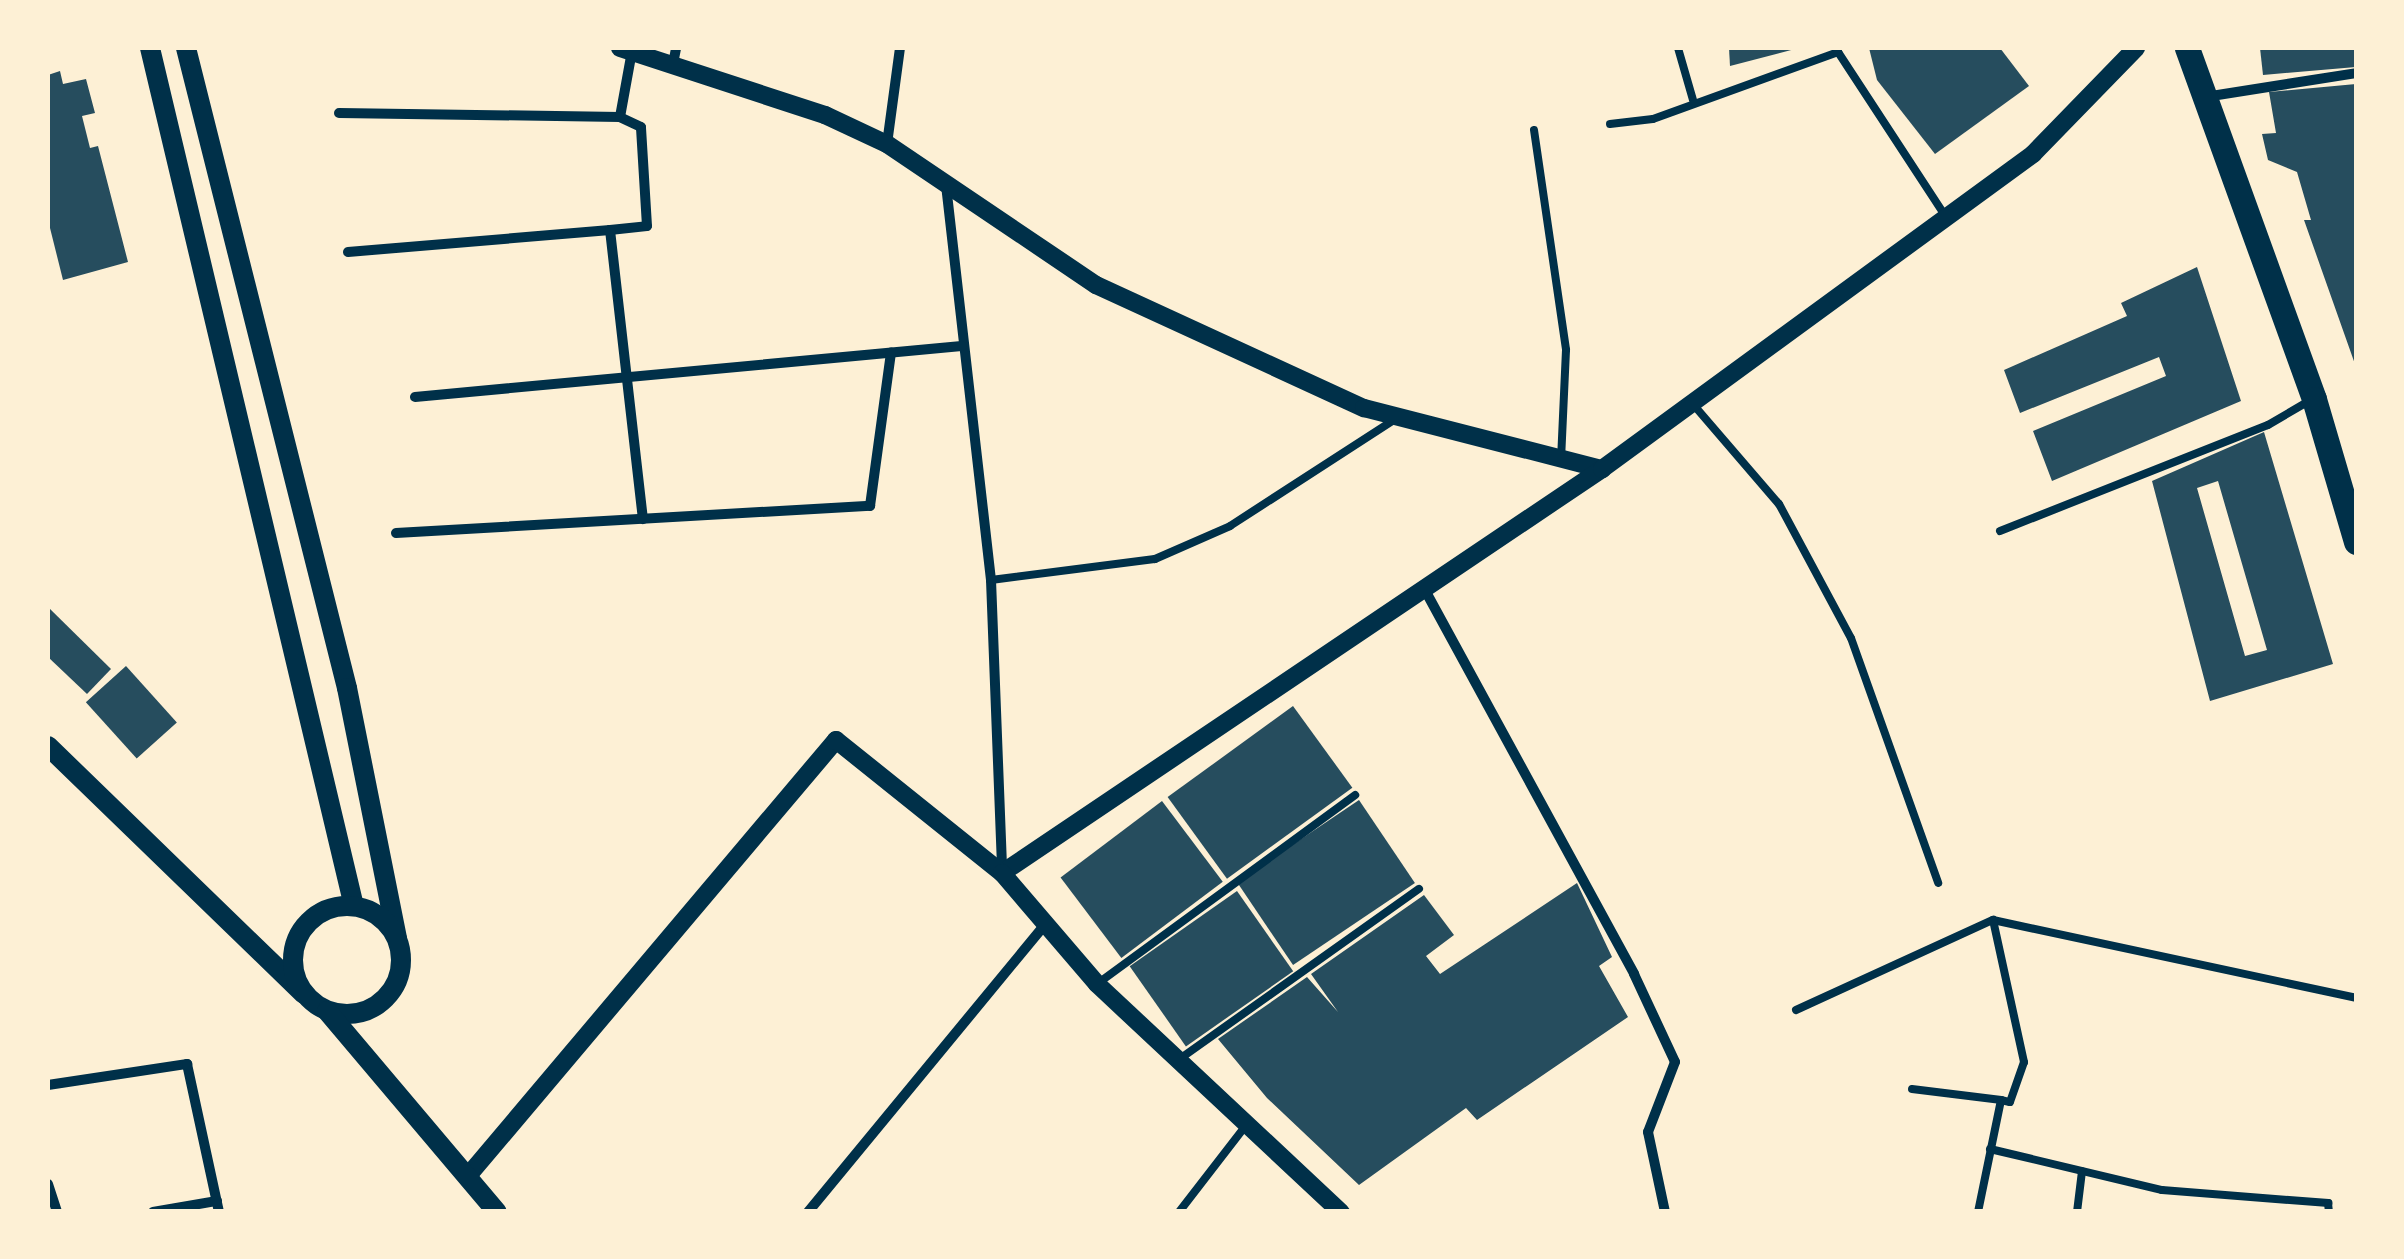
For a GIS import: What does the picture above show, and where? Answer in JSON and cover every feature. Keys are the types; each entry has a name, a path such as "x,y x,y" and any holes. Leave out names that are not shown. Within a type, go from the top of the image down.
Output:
{"main road":[{"path":"150,48 354,906"},
{"path":"186,48 347,688 397,938 398,980 381,1002 355,1014 327,1010"},
{"path":"2187,48 2314,399 2356,542"},
{"path":"48,746 304,994 327,1010 496,1212"},
{"path":"304,994 293,954 304,928 326,910 354,906 380,916 397,938"}],"street":[{"path":"887,144 900,48"},
{"path":"1002,873 1426,592 1692,404 2032,154 2136,48"},
{"path":"620,117 626,49 675,56 887,144 1096,285 1364,408 1602,469"},
{"path":"2205,97 2356,73"},
{"path":"339,112 620,117 640,127 646,226 348,252"},
{"path":"946,185 991,580 1002,873"},
{"path":"610,230 643,519"},
{"path":"415,397 962,346"},
{"path":"396,533 870,506 892,352"},
{"path":"1426,592 1634,974 1675,1062 1648,1132 1664,1212"},
{"path":"468,1177 836,740 1002,873 1097,984 1250,1120 1341,1212"},
{"path":"808,1212 1044,926"},
{"path":"48,1085 187,1064 218,1206 152,1212"},
{"path":"48,1184 57,1212"}],"lane":[{"path":"1678,48 1693,100"},
{"path":"1610,124 1652,120 1693,100 1838,52 1946,217"},
{"path":"1534,130 1566,350 1561,458"},
{"path":"2000,531 2268,425 2314,399"},
{"path":"1692,404 1779,504 1852,638 1938,882"},
{"path":"991,580 1155,559 1230,526 1399,417"},
{"path":"1097,984 1355,795"},
{"path":"1181,1058 1419,889"},
{"path":"1796,1010 1993,920 2356,998"},
{"path":"1912,1090 2010,1102 2024,1062 1993,920"},
{"path":"1978,1212 2000,1100"},
{"path":"1179,1212 1250,1120"},
{"path":"1990,1149 2162,1190 2328,1203 2329,1212"},
{"path":"2076,1212 2082,1171"}],"building":[{"path":"1729,48 1795,48 1795,49 1730,66"},
{"path":"1869,48 2000,48 2029,86 1935,154 1877,80"},
{"path":"2260,48 2356,48 2356,67 2263,75"},
{"path":"60,71 63,84 86,79 95,113 82,116 90,148 98,146 128,262 63,280 48,220 48,75"},
{"path":"2356,84 2356,367 2304,220 2311,220 2297,172 2268,160 2262,134 2276,133 2269,92"},
{"path":"2197,267 2241,401 2052,481 2033,431 2166,376 2159,357 2020,413 2004,370 2127,316 2121,303"},
{"path":"2264,432 2333,664 2210,701 2152,481","holes":["2218,481 2267,650 2245,656 2197,488"]},
{"path":"48,607 111,669 87,694 48,657"},
{"path":"126,666 177,722 137,759 86,702"},
{"path":"1293,706 1352,788 1227,879 1168,797"},
{"path":"1359,800 1415,883 1293,965 1237,882"},
{"path":"1162,801 1223,882 1121,958 1061,877"},
{"path":"1577,883 1612,957 1599,966 1628,1017 1477,1120 1466,1108 1359,1185 1267,1098 1218,1039 1307,977 1338,1012 1311,974 1424,895 1454,935 1426,956 1440,974"},
{"path":"1237,891 1293,971 1186,1046 1130,966"}]}
